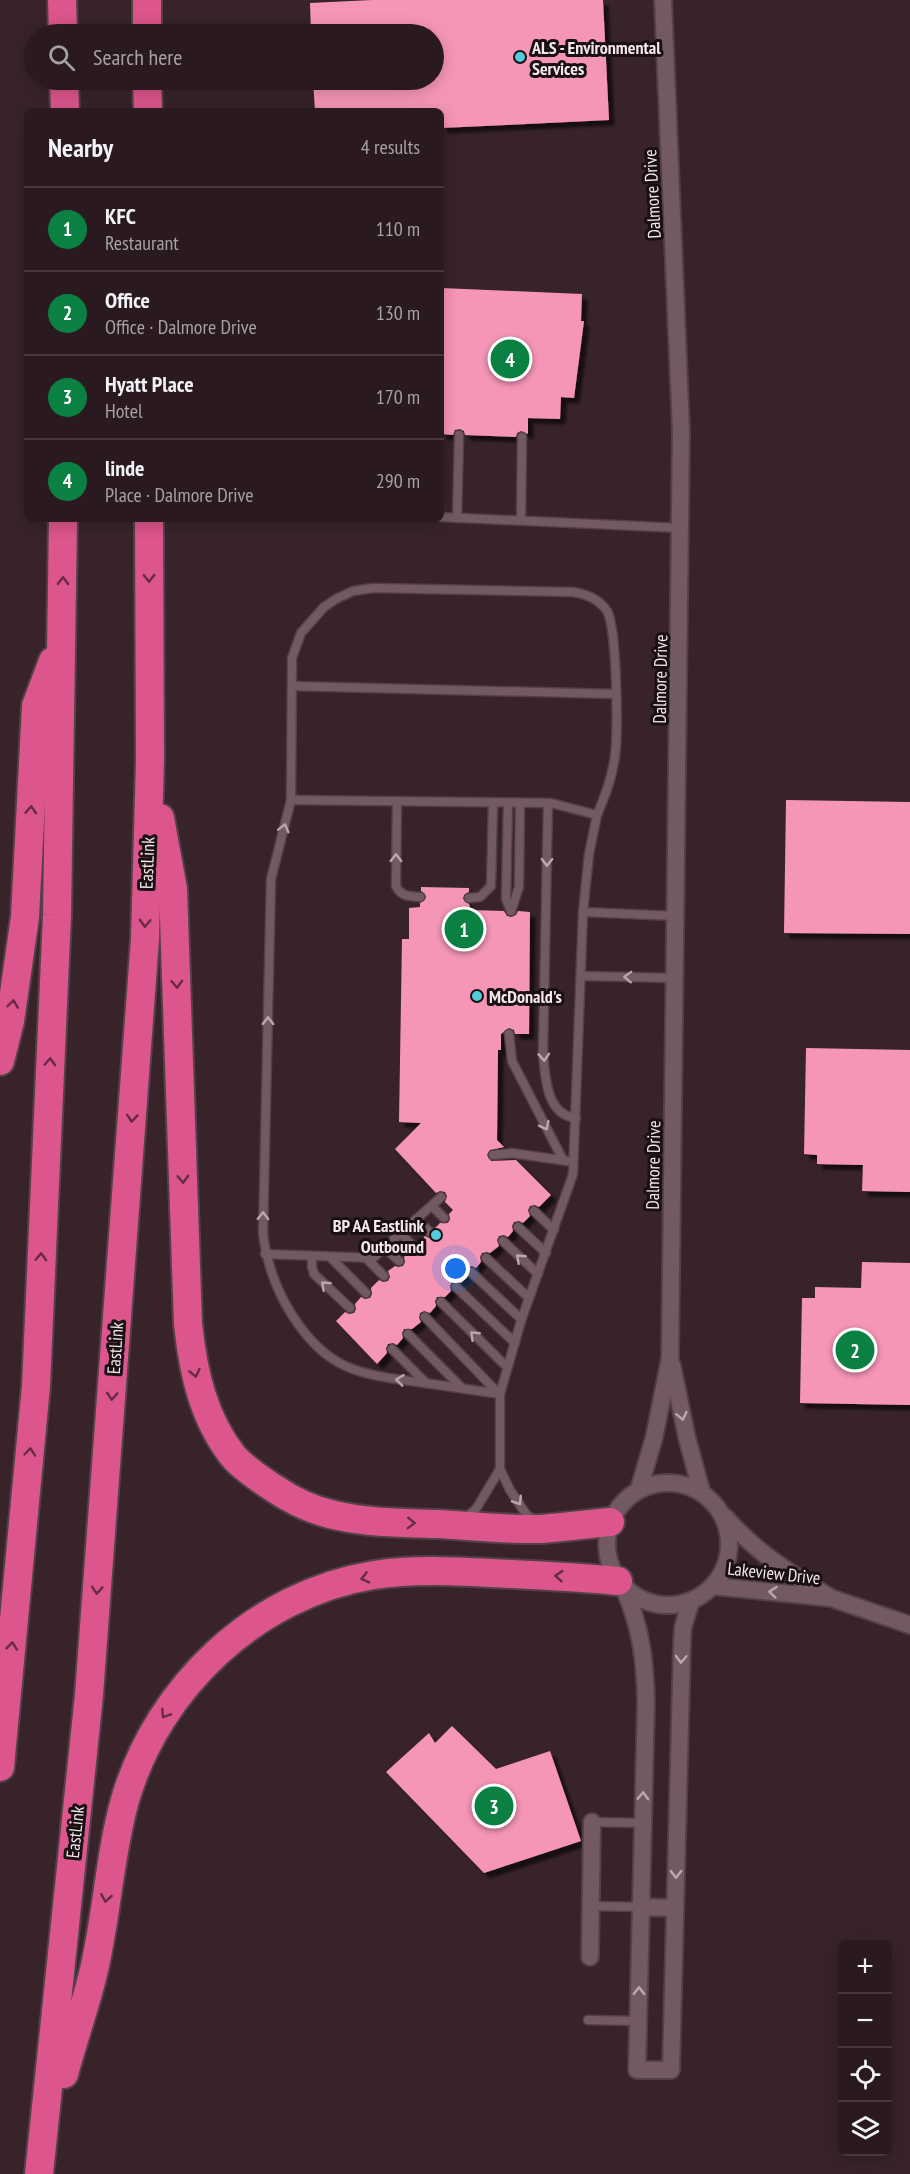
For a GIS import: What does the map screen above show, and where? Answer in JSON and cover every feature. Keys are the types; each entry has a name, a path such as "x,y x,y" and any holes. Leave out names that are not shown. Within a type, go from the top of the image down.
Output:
{"highway":[{"path":"62,0 63,24"},
{"path":"147,0 147,24"},
{"path":"64,90 65,108"},
{"path":"147,90 148,108"},
{"path":"0,1767 36,1386 57,915 63,522"},
{"name":"EastLink","path":"40,2162 89,1695 145,939 150,760 149,522"},
{"path":"0,1061 10,1021 25,917 36,706 62,639"},
{"path":"150,760 173,889 189,1333 195,1375 209,1414 234,1457 249,1471 290,1499 332,1515 361,1520 543,1528 610,1522"},
{"path":"40,2162 93,1973 118,1832 132,1779 152,1736 170,1706 186,1684 216,1653 256,1621 281,1607 309,1595 373,1575 446,1571 621,1585"}],"street":[{"name":"Dalmore Drive","path":"639,1489 654,1438 670,1358 681,413 663,0"},
{"name":"Dalmore Drive","path":"670,1358 687,1438 702,1493"},
{"path":"621,1585 639,1599 656,1605 674,1606 691,1601 713,1586 723,1572 729,1548 726,1524 718,1509 702,1493 687,1486 671,1483 655,1484 639,1489 627,1498 617,1509 606,1537 606,1552 610,1567 636,1617 645,1665 637,2070 671,2070 682,1644 683,1627 691,1601"},
{"name":"Lakeview Drive","path":"718,1509 744,1539 771,1561 831,1599"},
{"name":"Lakeview Drive","path":"713,1586 831,1599 910,1625"},
{"path":"590,1957 592,1822"},
{"path":"640,1907 675,1908"}],"lane":[{"path":"458,518 459,435"},
{"path":"520,520 522,437"},
{"path":"444,517 681,528"},
{"path":"500,1394 368,1375 354,1371 325,1355 304,1332 286,1305 271,1272 266,1254 263,1234 272,879 291,800 292,658 302,633 324,608 353,591 373,588 573,592 594,598 601,604 613,628 617,739 615,761 597,815 589,854 583,912 574,1162 570,1185 521,1319 500,1394 500,1469 510,1490 526,1514 543,1528"},
{"path":"292,686 615,694"},
{"path":"291,800 548,803 597,815"},
{"path":"397,801 396,886 401,893 420,897"},
{"path":"469,898 480,897 491,886 493,803"},
{"path":"508,803 506,899 511,911 519,887 520,803"},
{"path":"548,803 543,1053 546,1081 551,1097 562,1114 576,1118"},
{"path":"583,912 676,916"},
{"path":"580,976 675,978"},
{"path":"509,1034 512,1061 563,1160"},
{"path":"493,1155 512,1153 574,1162"},
{"path":"266,1254 373,1258 441,1197"},
{"path":"432,1206 444,1218"},
{"path":"534,1211 554,1230"},
{"path":"416,1219 430,1232"},
{"path":"518,1227 546,1253"},
{"path":"400,1233 414,1246"},
{"path":"503,1241 538,1274"},
{"path":"385,1248 399,1261"},
{"path":"312,1256 314,1274 350,1308"},
{"path":"330,1257 366,1293"},
{"path":"366,1258 384,1276"},
{"path":"486,1258 529,1298"},
{"path":"471,1272 521,1319"},
{"path":"456,1287 514,1343"},
{"path":"441,1302 507,1367"},
{"path":"425,1317 500,1394"},
{"path":"408,1334 462,1389"},
{"path":"392,1349 427,1384"},
{"path":"455,1525 476,1509 500,1469"},
{"path":"592,1822 642,1823"},
{"path":"591,1906 640,1907"},
{"path":"588,2020 638,2021"}],"building":[{"name":"ALS - Environmental Services","path":"372,0 603,0 609,120 444,128 444,108 315,108 314,90 444,90 444,24 311,24 310,3"},
{"path":"444,288 582,294 581,321 584,321 574,398 561,397 560,419 528,418 528,434 521,431 516,437 465,435 460,429 455,430 453,435 444,434"},
{"path":"786,800 910,802 910,934 784,933"},
{"path":"421,887 469,888 469,892 464,895 463,899 469,904 471,910 504,911 507,916 511,917 518,911 530,912 529,1034 515,1034 514,1030 509,1028 501,1034 501,1050 498,1050 497,1140 504,1147 490,1150 487,1155 491,1161 516,1160 551,1195 539,1207 530,1206 528,1210 530,1216 523,1223 514,1222 513,1231 508,1237 499,1236 497,1240 499,1246 490,1253 482,1253 481,1262 476,1268 467,1267 465,1271 467,1277 461,1283 452,1282 451,1291 445,1297 437,1297 436,1306 430,1313 424,1311 420,1313 421,1322 412,1329 404,1329 403,1338 397,1345 388,1344 387,1353 377,1364 336,1321 345,1312 354,1313 355,1304 361,1297 370,1298 371,1288 379,1280 388,1281 390,1277 388,1271 395,1266 403,1266 404,1257 409,1251 418,1252 419,1243 425,1236 434,1237 435,1228 440,1223 448,1223 449,1214 453,1210 445,1202 447,1196 445,1192 436,1193 395,1149 421,1123 399,1122 402,939 409,939 409,908 420,907 420,903 426,898"},
{"path":"806,1048 910,1050 910,1192 862,1191 863,1165 817,1164 817,1155 804,1154"},
{"path":"862,1262 910,1263 910,1405 800,1403 802,1298 815,1298 815,1287 861,1288"},
{"path":"452,1726 496,1769 550,1751 581,1841 484,1873 386,1772 429,1733 435,1743"}],"place":[{"name":"ALS - Environmental Services","path":"520,57"},
{"name":"linde","path":"510,359"},
{"name":"KFC","path":"464,929"},
{"name":"McDonald's","path":"477,996"},
{"name":"BP AA Eastlink Outbound","path":"436,1235"},
{"name":"Office","path":"855,1350"},
{"name":"Hyatt Place","path":"494,1806"}]}
